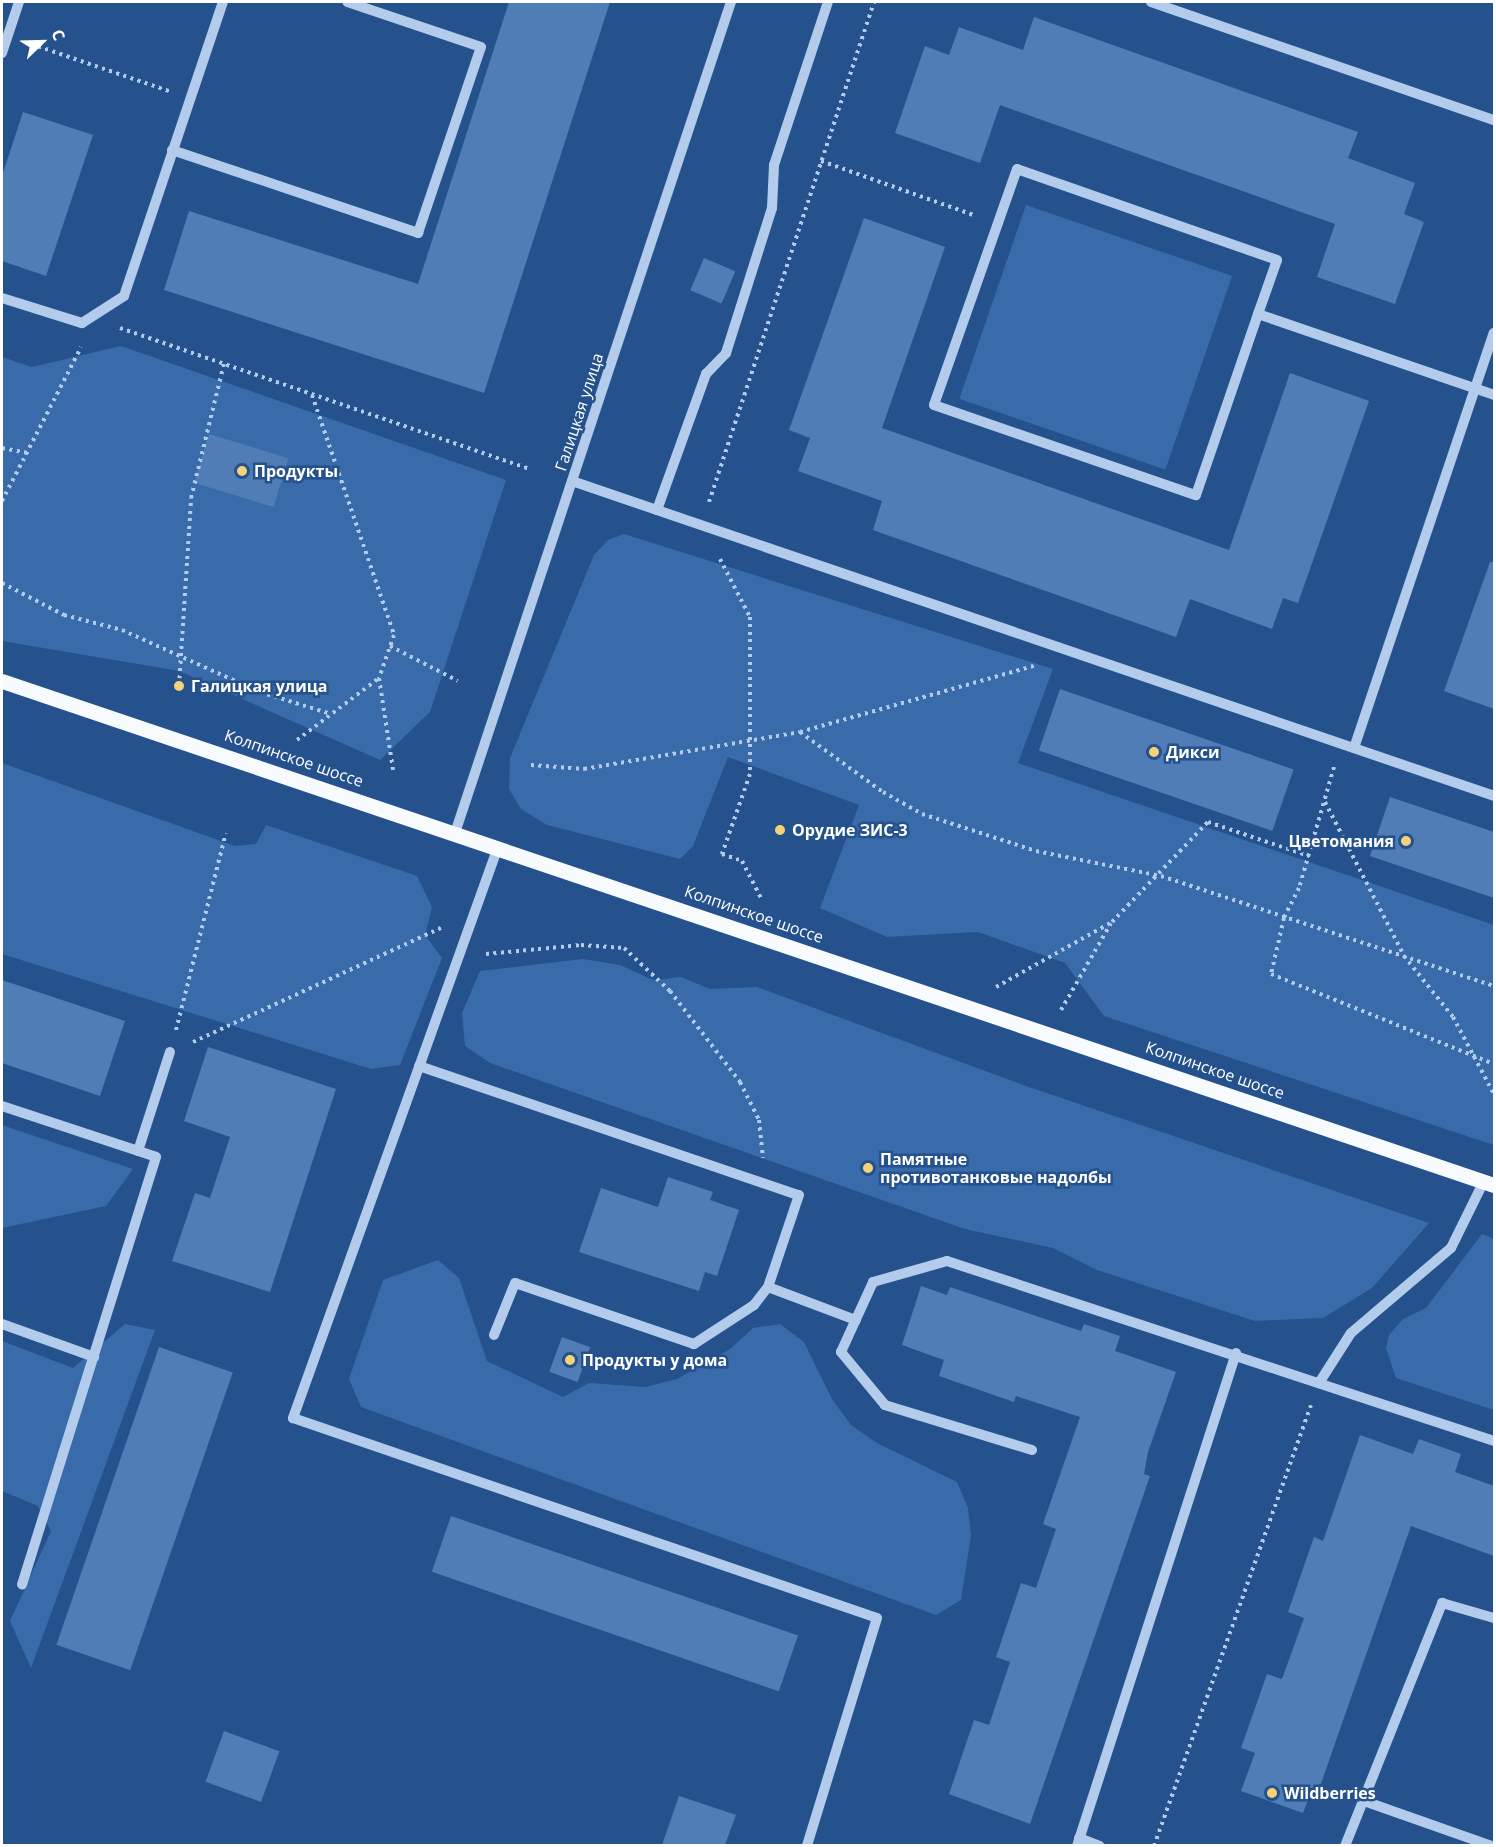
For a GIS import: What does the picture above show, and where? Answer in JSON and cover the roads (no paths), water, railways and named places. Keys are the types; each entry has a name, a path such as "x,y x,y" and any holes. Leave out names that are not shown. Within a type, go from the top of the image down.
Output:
{"main road":[{"name":"Колпинское шоссе","path":"2,681 1489,1183"}],"street":[{"path":"2,53 19,2"},
{"path":"2,297 82,323 93,319 124,296 223,2"},
{"path":"172,150 418,233 481,47 347,2"},
{"name":"Галицкая улица","path":"455,833 731,2"},
{"path":"657,510 706,374 726,353 772,208 774,165 828,2"},
{"path":"1151,2 1494,120"},
{"path":"1017,169 1277,260 1258,314 1196,495 934,405 996,223 1017,169"},
{"path":"1258,314 1494,395"},
{"path":"1354,748 1494,333"},
{"path":"572,481 1494,796"},
{"path":"498,847 293,1418 877,1618 807,1845"},
{"path":"138,1151 170,1052"},
{"path":"419,1066 799,1195 768,1287 754,1305 694,1344 515,1283 494,1335"},
{"path":"2,1106 156,1157 22,1584"},
{"path":"1319,1383 1351,1333 1451,1248 1489,1183"},
{"path":"1032,1450 885,1405 841,1352 873,1282 947,1261 1236,1353 1494,1441"},
{"path":"768,1287 856,1320"},
{"path":"2,1324 94,1357"},
{"path":"1100,1845 1078,1842 1236,1353"},
{"path":"1346,1845 1442,1603 1494,1618"},
{"path":"1364,1801 1492,1845"}],"place":[{"name":"Продукты","path":"242,471"},
{"name":"Галицкая улица","path":"179,686"},
{"name":"Дикси","path":"1154,752"},
{"name":"Орудие ЗИС-3","path":"780,830"},
{"name":"Цветомания","path":"1406,841"},
{"name":"Памятные противотанковые надолбы","path":"868,1168"},
{"name":"Продукты у дома","path":"570,1360"},
{"name":"Wildberries","path":"1272,1793"}]}
